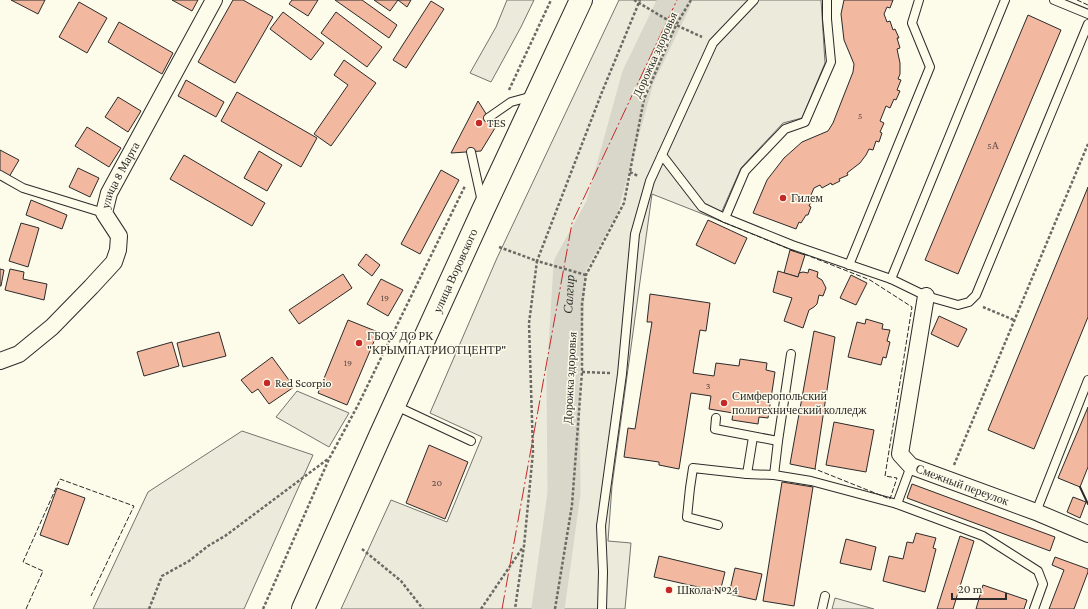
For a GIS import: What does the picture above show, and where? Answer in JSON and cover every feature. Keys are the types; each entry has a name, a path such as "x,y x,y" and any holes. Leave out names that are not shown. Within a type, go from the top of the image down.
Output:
{"main road":[{"name":"улица Воровского","path":"303,609 483,210 581,0"}],"street":[{"name":"улица 8 Марта","path":"0,361 19,354 52,327 92,287 114,262 118,250 119,236 104,212 109,193 214,0"},
{"name":"Смежный переулок","path":"926,296 900,454 912,466 1036,512 1088,534"}],"lane":[{"path":"602,609 603,572 601,526 622,374 635,234 650,181 713,43 754,0"},
{"path":"725,218 745,171 785,129 805,122 831,62 827,19 827,0"},
{"path":"848,265 930,67 912,23 919,0"},
{"path":"891,279 1005,0"},
{"path":"1054,0 1088,14"},
{"path":"662,155 702,207 792,245 891,279 926,296 958,304 969,302 976,295 1088,24"},
{"path":"488,118 511,102 537,94"},
{"path":"471,152 483,210"},
{"path":"0,175 23,188 104,212"},
{"path":"774,475 791,354"},
{"path":"1036,512 1088,380"},
{"path":"395,405 471,441"},
{"path":"716,418 715,430 778,441"},
{"path":"747,474 753,437"},
{"path":"897,504 912,466"},
{"path":"718,525 687,517 693,468 747,474 774,475 811,481 897,504 983,536 1038,571 1043,584 1034,609"},
{"path":"822,609 825,596"}],"path":[{"path":"511,102 508,90 551,0"},
{"path":"634,0 640,1 676,25 713,43"},
{"name":"Дорожка здоровья","path":"555,609 572,505 582,372 582,304 586,275 624,203 644,99 676,25 691,0"},
{"path":"515,609 524,546 533,452 529,323 537,261 602,92 640,1"},
{"path":"948,480 1088,144"},
{"path":"263,609 329,459 362,398 474,167"},
{"path":"499,247 537,261 586,275"},
{"path":"969,302 1014,320"},
{"path":"582,372 622,374"},
{"path":"149,609 162,576 189,561 208,546 225,536 329,459"},
{"path":"481,609 524,546"},
{"path":"362,549 401,581 423,609"}],"shaded area":[{"path":"507,0 534,0 491,82 470,73 496,27"},
{"path":"619,0 821,0 825,63 802,118 783,123 741,168 718,220 652,194 612,486 608,541 631,543 625,609 341,609 391,500 447,522 482,437 430,413 497,258"},
{"path":"297,391 349,413 329,447 276,417"},
{"path":"242,431 313,455 244,609 93,609 148,492"},
{"path":"835,598 874,609 832,609"}],"building":[{"path":"11,0 45,0 38,14"},
{"path":"172,0 198,0 192,11"},
{"path":"233,0 243,0 273,17 235,83 198,62"},
{"path":"292,0 318,0 308,16 289,4"},
{"path":"335,0 362,0 397,25 389,38"},
{"path":"374,0 398,0 390,11"},
{"path":"398,0 411,0 407,7"},
{"path":"844,0 893,0 890,8 887,7 884,14 887,22 890,21 893,30 895,29 899,38 897,38 900,48 897,49 900,63 900,74 898,79 901,80 897,90 900,91 890,108 886,106 880,121 884,123 880,132 882,133 879,142 876,141 873,150 869,149 860,163 847,173 848,175 839,179 840,181 832,185 831,183 822,188 820,185 814,188 811,195 813,197 809,206 811,207 808,215 806,215 801,223 799,222 796,229 753,213 767,180 784,158 802,142 828,131 833,123 853,72 854,64 844,40 841,14"},
{"path":"431,1 444,9 406,68 393,60"},
{"path":"79,2 107,18 87,53 59,37"},
{"path":"283,12 324,43 311,60 270,29"},
{"path":"336,12 382,47 367,67 321,33"},
{"path":"1028,15 1061,30 958,274 925,260"},
{"path":"119,22 173,53 162,74 108,42"},
{"path":"344,60 376,83 331,146 314,134 348,85 334,75"},
{"path":"186,80 224,102 216,117 178,96"},
{"path":"237,92 317,138 301,167 221,121"},
{"path":"118,97 141,111 128,132 105,117"},
{"name":"TES","path":"478,101 495,128 481,151 451,153"},
{"path":"87,127 121,148 109,167 75,146"},
{"path":"0,150 19,160 9,177 0,172"},
{"path":"259,151 282,165 267,191 244,178"},
{"path":"184,155 265,203 252,226 170,179"},
{"path":"78,168 99,178 90,197 69,187"},
{"path":"441,170 459,180 420,254 401,244"},
{"path":"1088,187 1088,317 1034,449 988,430"},
{"path":"31,200 67,215 62,229 26,215"},
{"path":"708,220 747,238 735,264 696,245"},
{"path":"21,223 39,228 28,267 9,261"},
{"path":"790,250 805,255 798,277 784,273"},
{"path":"366,254 380,265 372,276 358,265"},
{"path":"0,269 4,270 1,286 0,286"},
{"path":"10,269 24,272 23,279 47,284 44,300 5,290"},
{"path":"809,269 818,272 817,277 822,280 826,288 823,296 819,295 817,304 809,310 803,328 784,321 792,298 773,292 778,271 798,277 799,273 808,273"},
{"path":"343,274 352,288 299,324 289,310"},
{"path":"851,275 867,283 856,305 840,298"},
{"path":"381,279 403,290 388,316 367,304"},
{"path":"650,294 710,303 706,331 700,330 693,373 714,376 716,363 739,366 740,359 767,363 766,370 775,372 768,418 759,417 758,424 732,420 733,413 709,409 711,396 691,393 679,469 659,465 659,462 624,457 628,428 635,429 652,322 647,322"},
{"path":"939,316 967,329 958,347 931,334"},
{"path":"866,319 883,324 882,329 890,330 887,341 890,342 886,358 883,357 881,365 848,357 857,322 865,324"},
{"path":"348,320 378,332 347,405 318,393"},
{"path":"814,331 835,337 815,469 790,464"},
{"path":"219,332 226,356 183,367 177,343"},
{"path":"172,342 179,366 144,376 137,352"},
{"name":"Red Scorpio","path":"272,357 294,387 269,404 258,389 252,393 241,380"},
{"path":"1088,407 1088,467 1080,487 1058,478"},
{"path":"834,422 874,430 866,472 826,465"},
{"path":"429,445 468,462 445,519 406,503"},
{"path":"782,482 813,487 794,606 763,601"},
{"path":"912,484 1055,537 1050,551 907,498"},
{"path":"57,488 85,498 68,545 40,535"},
{"path":"1073,497 1086,502 1080,518 1067,512"},
{"path":"916,533 936,538 933,548 936,549 925,592 883,581 889,556 903,559 907,542 913,543"},
{"path":"960,536 974,541 953,609 937,609"},
{"path":"846,539 876,547 871,570 840,563"},
{"path":"659,556 725,572 720,592 654,577"},
{"path":"1055,557 1088,569 1074,609 1049,609 1064,570 1052,565"},
{"path":"735,568 762,574 756,600 729,594"},
{"path":"983,585 1027,600 1024,609 976,609"}],"waterway":[{"name":"Салгир","path":"548,609 564,493 563,378 570,265 602,207 638,77 675,0"}],"fence":[{"path":"1077,0 1088,5"},
{"path":"718,220 794,251"},
{"path":"804,254 870,280 912,307 885,476 897,478 890,499 815,469"},
{"path":"26,609 43,571 23,562 60,479 134,506 91,596"}],"wall":[{"path":"1080,487 1088,504"}],"power":[{"path":"502,609 572,223 677,0"}],"place":[{"name":"TES","path":"479,123"},
{"name":"Гилем","path":"783,198"},
{"name":"ГБОУ ДО РК \"КРЫМПАТРИОТЦЕНТР\"","path":"359,343"},
{"name":"Red Scorpio","path":"267,383"},
{"name":"Симферопольский политехнический колледж","path":"724,403"},
{"name":"Школа №24","path":"669,590"}]}
